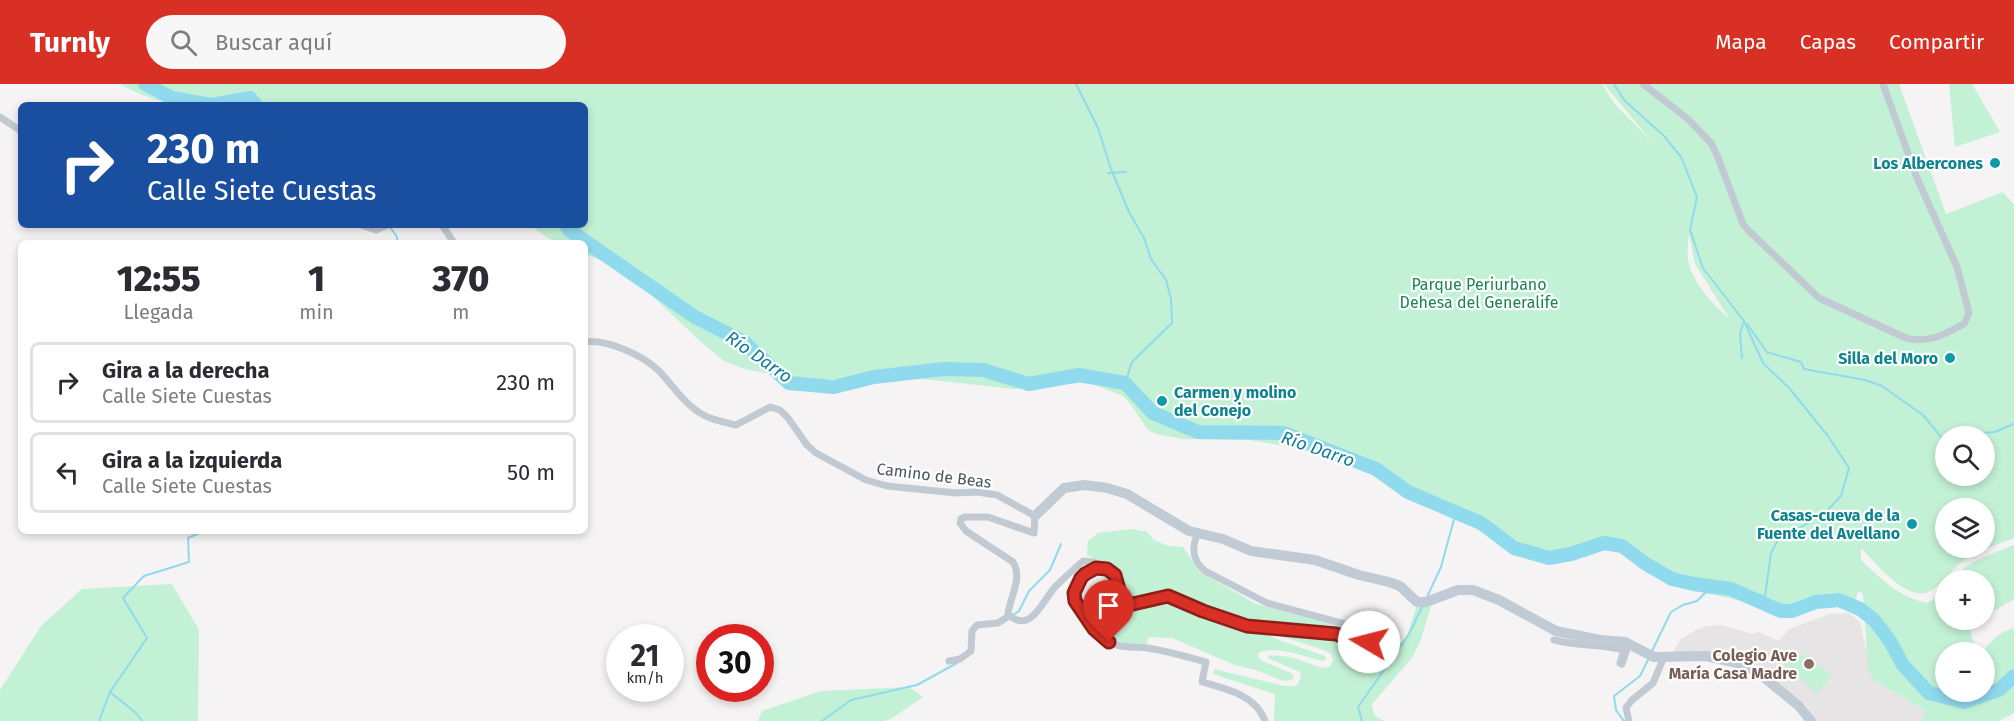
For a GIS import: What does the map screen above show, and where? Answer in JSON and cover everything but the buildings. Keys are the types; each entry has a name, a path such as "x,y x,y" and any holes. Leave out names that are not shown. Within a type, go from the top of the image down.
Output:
{"street":[{"path":"1642,84 1701,131 1717,156 1743,224 1819,298 1906,338 1917,341 1929,340 1964,324 1969,313 1957,267 1917,178 1883,84"},
{"path":"0,117 18,129"},
{"path":"367,228 371,230 382,228"},
{"name":"Camino de Beas","path":"588,342 602,342 638,356 657,369 689,405 708,417 736,425 771,407 777,409 788,418 807,445 816,453 866,480 898,487 956,493 985,493 1002,497 1035,516"},
{"path":"1009,616 1008,610 1017,580 1016,568 1013,562 966,531 961,526 961,519 988,517 1034,533 1035,516 1064,488 1085,485 1127,494 1178,526 1251,550 1325,563 1400,586 1406,594 1421,602 1458,590 1473,590 1493,597 1556,631 1629,643 1642,652 1659,657 1706,656 1749,667 1799,706 1811,721"},
{"path":"1198,533 1193,553 1198,565 1205,571 1267,603 1349,624 1365,631 1369,638 1368,644 1357,647 1336,634 1247,626 1168,596 1137,604 1127,603 1121,597 1115,575 1107,569 1100,568 1090,570 1085,574 1074,593 1076,605 1104,638 1121,646 1146,648 1206,662 1202,682 1232,690 1251,700 1263,713 1265,721"},
{"path":"949,660 960,658 971,651 972,631 977,625 998,622 1009,616 1027,620 1033,616 1055,587 1083,561 1094,562 1100,568"},
{"path":"1554,640 1574,645 1624,650 1620,663 1622,664 1629,643"},
{"path":"1629,721 1626,708 1630,701 1653,683 1659,657"}],"shaded area":[{"name":"Colegio Ave María Casa Madre","path":"1849,613 1860,622 1873,680 1925,710 1922,721 1816,721 1806,705 1766,674 1673,652 1680,640 1707,626 1722,625 1752,634 1759,632 1779,641 1789,629 1830,614"}],"green space":[{"name":"Parque Periurbano Dehesa del Generalife","path":"120,84 1602,84 1614,103 1652,142 1604,84 1899,84 1946,214 2003,192 2014,205 2014,538 1995,545 1995,498 1935,498 1935,558 1968,558 1953,570 1935,570 1935,588 1923,593 1913,592 1903,587 1884,572 1861,548 1861,560 1891,586 1908,596 1927,603 1935,598 1935,630 1970,630 1974,642 1935,642 1935,702 1995,702 1995,642 1991,642 2014,628 2014,713 1999,721 1922,721 1925,710 1873,680 1868,669 1863,594 1858,591 1854,607 1828,603 1796,612 1770,613 1738,600 1685,589 1615,550 1600,546 1549,556 1535,554 1521,549 1475,523 1434,507 1351,463 1291,447 1249,440 1183,439 1156,434 1148,430 1123,396 1093,384 1078,383 1014,389 922,379 875,381 792,378 744,369 724,361 629,274 588,255 588,240 552,240 535,228 588,228 588,102 235,102 217,98 165,102","holes":["1689,234 1695,264 1729,318 1709,299 1693,276 1688,259"]},
{"path":"1949,84 1972,84 2000,132 1955,147"},
{"path":"1131,529 1147,532 1154,540 1168,546 1183,547 1200,572 1256,604 1352,629 1360,633 1363,641 1357,641 1342,630 1250,623 1195,604 1173,591 1162,591 1139,601 1131,600 1124,595 1121,578 1114,568 1087,555 1088,541 1098,533"},
{"path":"2014,545 2014,599 1995,610 1995,570 1962,570 1982,558 1995,558 1995,552"},
{"path":"1106,575 1114,585 1123,605 1131,609 1164,600 1181,603 1204,615 1254,632 1263,632 1276,639 1325,656 1326,659 1323,661 1275,650 1259,652 1258,656 1262,661 1294,676 1292,680 1283,681 1256,670 1235,665 1172,638 1149,637 1146,645 1117,641 1104,633 1089,608 1092,595"},
{"path":"172,584 199,630 198,721 0,721 0,690 41,626 82,589"},
{"path":"1417,605 1431,606 1420,642 1412,658 1372,704 1374,715 1384,721 1274,721 1275,694 1213,674 1214,669 1284,686 1294,686 1298,684 1301,677 1300,672 1268,658 1269,655 1290,657 1323,668 1330,667 1333,660 1331,654 1273,634 1273,631 1323,635 1338,639 1366,654 1380,631 1398,644 1405,642"},
{"path":"1777,647 1796,660 1802,653 1832,676 1816,693 1773,654"},
{"path":"909,687 923,697 891,719 884,721 758,721 762,711 821,691"}],"waterway":[{"name":"Río Darro","path":"145,84 172,98 194,102"},
{"path":"1076,84 1098,128 1111,169 1129,212 1144,238 1151,259 1166,280 1171,299 1172,323 1132,362 1125,383"},
{"path":"1614,84 1624,100 1664,136 1681,157 1697,197 1690,230 1703,268 1744,321 1763,363 1789,388 1828,436 1849,468 1841,496 1824,514 1778,540 1771,553 1764,604"},
{"name":"Río Darro","path":"228,102 250,98 253,102"},
{"path":"1108,173 1126,172"},
{"path":"391,228 397,240"},
{"name":"Río Darro","path":"568,228 583,240"},
{"name":"Río Darro","path":"588,243 695,317 744,342 789,383 834,387 874,377 944,369 983,370 1029,384 1079,375 1125,383 1153,413 1198,432 1284,433 1376,469 1408,492 1481,523 1514,548 1549,558 1571,554 1604,543 1622,546 1646,564 1672,579 1731,589 1781,611 1792,611 1816,602 1839,600 1860,609 1874,620 1890,641 1903,665 1929,693 1964,702 1999,690 2014,676"},
{"path":"1742,358 1740,334 1743,323"},
{"path":"1747,324 1767,352 1801,362 1804,369 1865,380 1882,386 1923,415 1935,429"},
{"path":"1995,432 2014,424"},
{"path":"1427,597 1441,567 1456,512"},
{"path":"99,721 110,692 147,638 123,598 144,576 189,562 188,538 197,534"},
{"path":"1013,615 1019,611 1029,591 1050,570 1061,544"},
{"path":"1651,653 1671,612 1697,601 1712,586"},
{"path":"1362,721 1358,707 1409,634 1423,605"},
{"path":"1624,721 1616,710 1614,696 1640,676 1649,658"},
{"path":"822,721 851,700 917,685 957,663"},
{"path":"110,692 136,713 142,721"}],"place":[{"name":"Los Albercones","path":"1995,163"},
{"name":"Silla del Moro","path":"1950,358"},
{"name":"Carmen y molino del Conejo","path":"1162,401"},
{"name":"Casas-cueva de la Fuente del Avellano","path":"1912,524"},
{"name":"Colegio Ave María Casa Madre","path":"1809,664"}],"route":[{"path":"1109,642 1094,629 1075,601 1074,593 1081,578 1096,568 1107,569 1115,575 1121,597 1127,603 1137,604 1168,596 1247,626 1336,634 1361,648 1369,642"}]}
